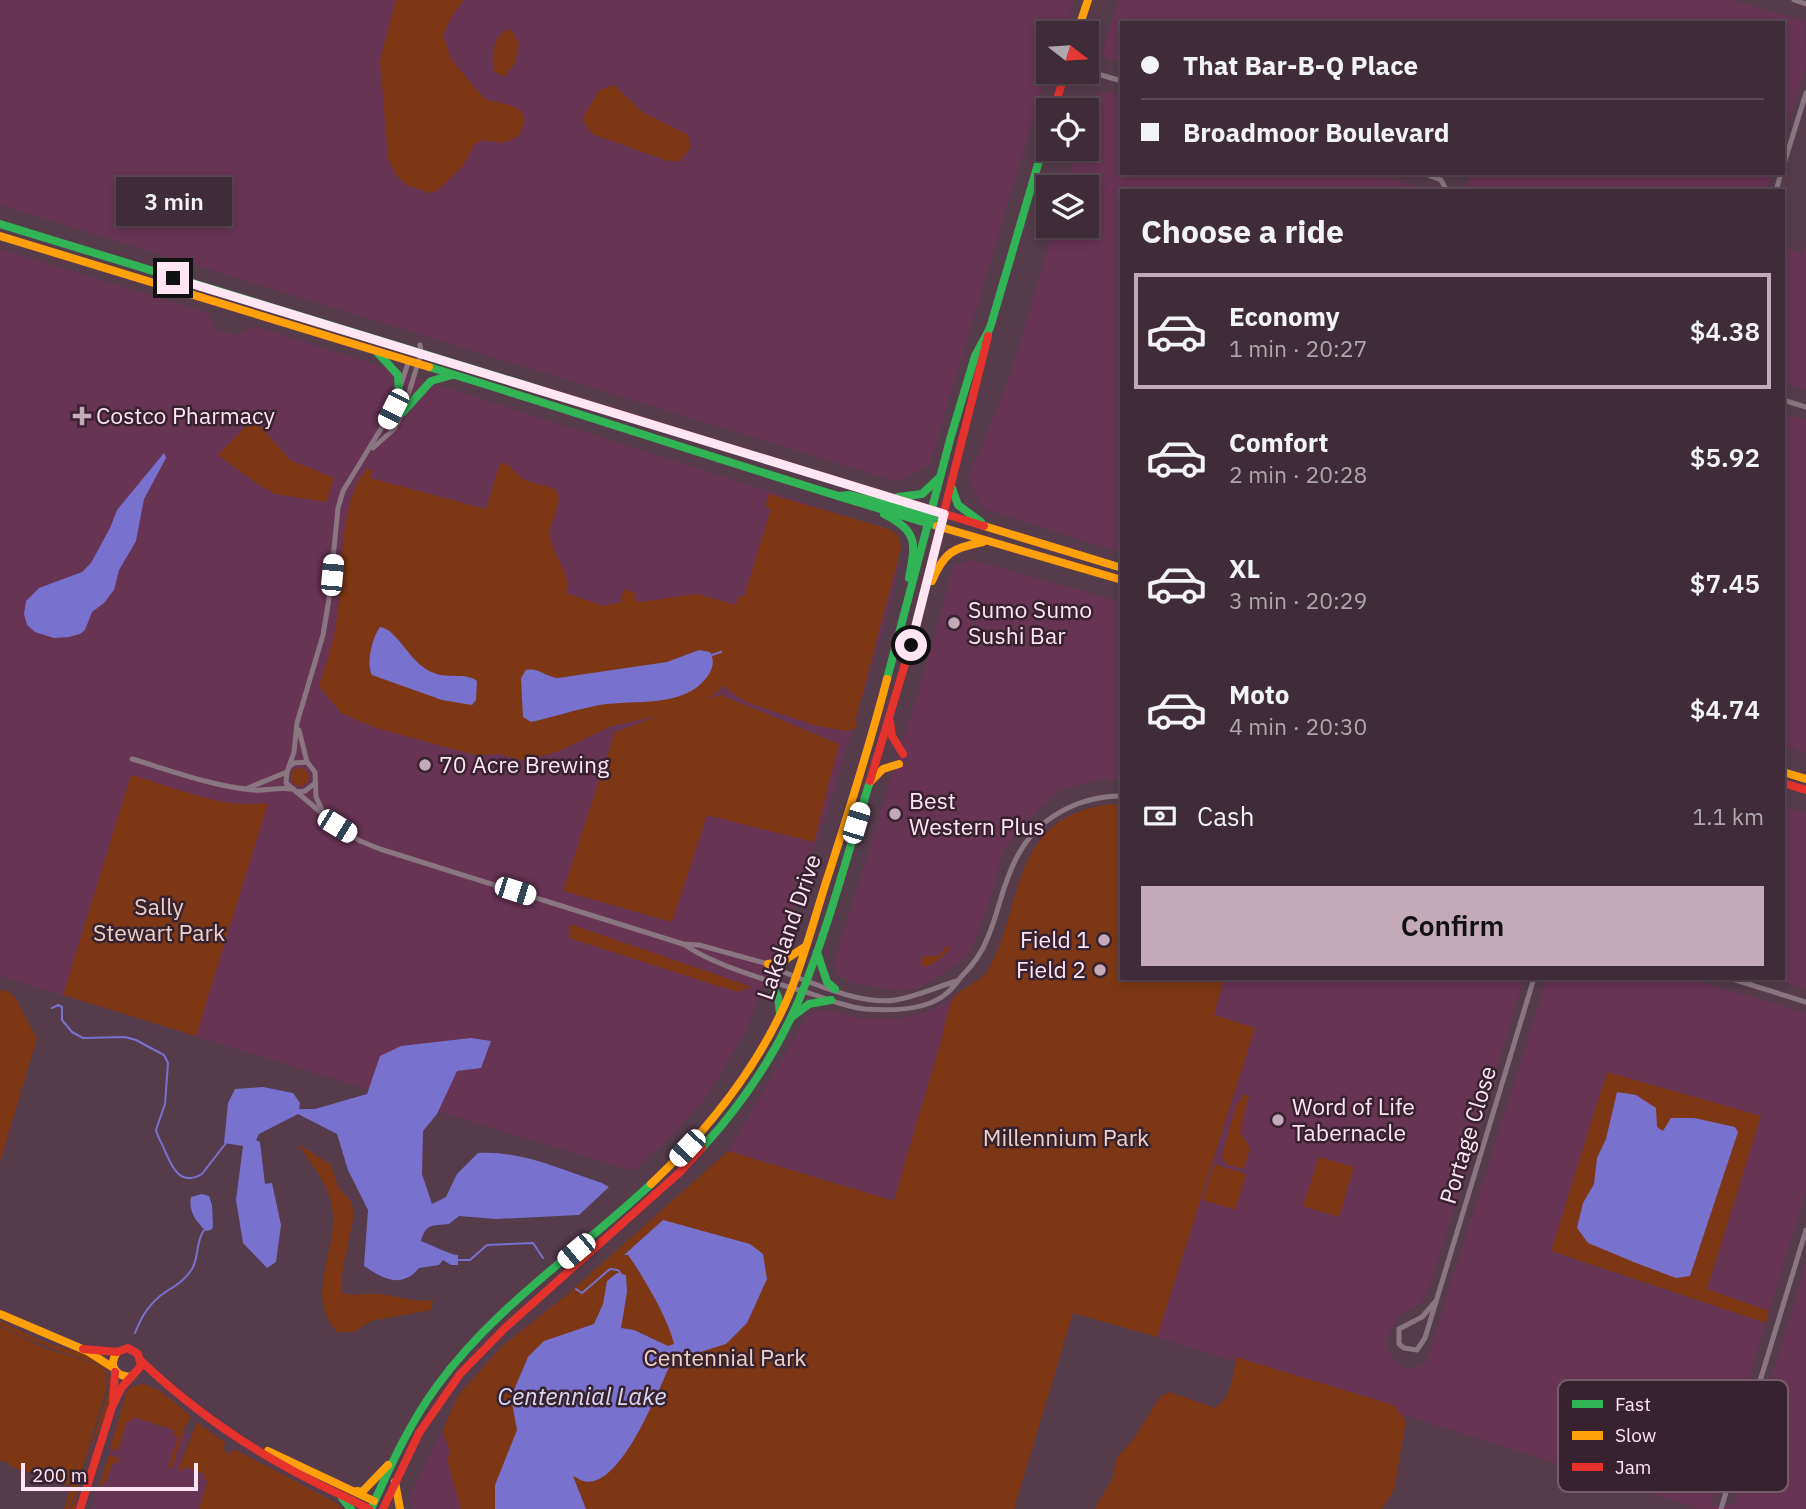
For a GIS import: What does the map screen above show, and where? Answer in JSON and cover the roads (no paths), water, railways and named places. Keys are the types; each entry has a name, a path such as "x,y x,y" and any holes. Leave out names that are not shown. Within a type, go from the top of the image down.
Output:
{"main road":[{"path":"1081,21 1088,0"},
{"path":"988,333 1039,161"},
{"path":"0,224 888,496 930,517 941,527 1120,579"},
{"path":"0,236 409,361 876,509 930,517 944,514 1120,567"},
{"name":"Lakeland Drive","path":"371,1506 425,1403 447,1372 480,1336 644,1191 715,1117 755,1059 780,1013 797,976 866,759 951,436 975,356 988,333"},
{"name":"Lakeland Drive","path":"385,1508 395,1479 419,1433 460,1374 505,1328 680,1172 723,1126 769,1058 790,1018 817,950 889,720 988,344 988,333"},
{"path":"377,352 398,375 399,396"},
{"path":"403,412 431,381 453,375"},
{"path":"888,496 920,496 930,489 942,474"},
{"path":"951,485 958,505 991,528"},
{"path":"834,496 849,495 930,517"},
{"path":"876,509 907,528 912,540 912,564 900,637"},
{"path":"919,613 943,557 956,547 985,541"},
{"path":"889,720 892,736 903,754"},
{"path":"869,783 883,769 899,764"},
{"path":"1785,773 1806,779"},
{"path":"1785,784 1806,790"},
{"path":"768,964 782,962 806,946"},
{"path":"817,950 827,982 835,989"},
{"path":"770,981 778,997 780,1013"},
{"path":"790,1018 809,1004 831,1000"},
{"path":"0,1314 35,1332 102,1358 124,1378 161,1380"},
{"path":"112,1407 112,1360 117,1352 124,1348 132,1349 161,1380 220,1425 297,1474 340,1495 371,1506"},
{"path":"83,1349 117,1352"},
{"path":"80,1509 112,1407 122,1387 140,1370 141,1361"},
{"path":"252,1445 354,1491 371,1506"},
{"path":"354,1491 362,1492 393,1460"},
{"path":"395,1479 400,1509"},
{"path":"340,1495 351,1509"}],"street":[{"path":"1794,0 1806,4"},
{"path":"1099,75 1120,81"},
{"path":"1785,161 1806,93"},
{"path":"1428,175 1441,180 1446,189"},
{"path":"412,351 399,396 385,426 348,481 338,508 323,635 297,723 285,781 337,826 380,849 683,944 699,945 768,964 770,967 866,998 893,1001 957,981"},
{"path":"366,454 394,429 403,412 421,353"},
{"path":"1785,401 1806,407"},
{"path":"297,723 307,762 315,772 316,797 323,813"},
{"path":"132,759 221,785 254,790 277,787 305,791 314,784"},
{"path":"247,788 275,779 294,763 307,762"},
{"path":"683,944 696,953 770,981 864,1009 892,1010 925,1005 947,993 976,961 1015,859 1029,839 1048,819 1066,809 1094,799 1120,796"},
{"name":"Portage Close","path":"1435,1302 1422,1317 1399,1329 1399,1344 1404,1349 1417,1350 1421,1344 1435,1302 1533,980"},
{"path":"1735,980 1806,1002"},
{"path":"1761,1380 1805,1241 1806,1230"},
{"path":"1721,1509 1726,1492"},
{"path":"371,1506 385,1508"}],"water":[{"path":"164,453 166,458 144,499 136,541 119,570 114,590 104,603 92,612 85,630 80,634 54,638 35,632 27,625 24,614 26,601 39,588 82,572 91,563 117,510"},
{"path":"380,627 393,634 426,669 439,675 467,677 477,681 476,700 472,705 442,700 372,675 371,651"},
{"path":"699,650 710,652 712,668 697,687 685,694 658,701 600,705 531,722 523,717 521,678 526,670 558,678 667,662"},
{"path":"471,1038 491,1041 481,1068 457,1071 437,1114 423,1131 422,1174 432,1204 446,1197 457,1174 478,1153 525,1158 609,1187 579,1215 496,1219 459,1216 449,1224 430,1226 421,1241 458,1255 458,1265 451,1265 443,1260 439,1265 419,1268 406,1278 392,1280 364,1266 368,1210 348,1170 337,1134 298,1114 259,1134 256,1140 260,1142 265,1184 272,1183 281,1225 276,1262 267,1268 243,1243 236,1200 243,1146 224,1143 228,1103 235,1089 263,1087 293,1093 300,1103 299,1109 315,1109 367,1094 380,1056 401,1046"},
{"path":"1617,1092 1636,1095 1656,1108 1657,1127 1663,1131 1671,1118 1694,1118 1735,1127 1738,1132 1690,1276 1676,1278 1588,1243 1577,1228 1583,1203 1594,1184 1597,1158 1606,1139"},
{"path":"202,1194 209,1196 212,1205 213,1227 206,1231 196,1220 191,1207 191,1197"},
{"name":"Centennial Lake","path":"663,1220 750,1244 763,1254 767,1279 747,1323 726,1344 694,1354 675,1354 626,1453 598,1480 583,1481 573,1476 586,1509 495,1509 495,1485 517,1430 511,1397 528,1357 544,1341 594,1324 603,1304 607,1281 617,1273 626,1275 627,1292 621,1328 634,1330 668,1346 674,1344 655,1298 628,1255 624,1255"}],"waterway":[{"path":"712,655 721,652"},
{"path":"52,1008 58,1005 62,1007 62,1020 72,1032 83,1038 125,1037 164,1055 168,1063 165,1104 156,1130 171,1163 182,1177 202,1174 226,1143"},
{"path":"135,1333 151,1304 190,1272 204,1230"},
{"path":"458,1260 470,1260 487,1245 533,1243 543,1258"},
{"path":"576,1289 582,1293 610,1269 618,1270 621,1274"}],"place":[{"name":"Costco Pharmacy","path":"82,416"},
{"name":"Sumo Sumo Sushi Bar","path":"954,623"},
{"name":"70 Acre Brewing","path":"425,765"},
{"name":"Best Western Plus","path":"895,814"},
{"name":"Field 1","path":"1104,940"},
{"name":"Field 2","path":"1100,970"},
{"name":"Word of Life Tabernacle","path":"1278,1120"}],"park label":[{"name":"Sally Stewart Park","path":"159,920"},
{"name":"Millennium Park","path":"1066,1138"},
{"name":"Centennial Park","path":"725,1358"}]}
